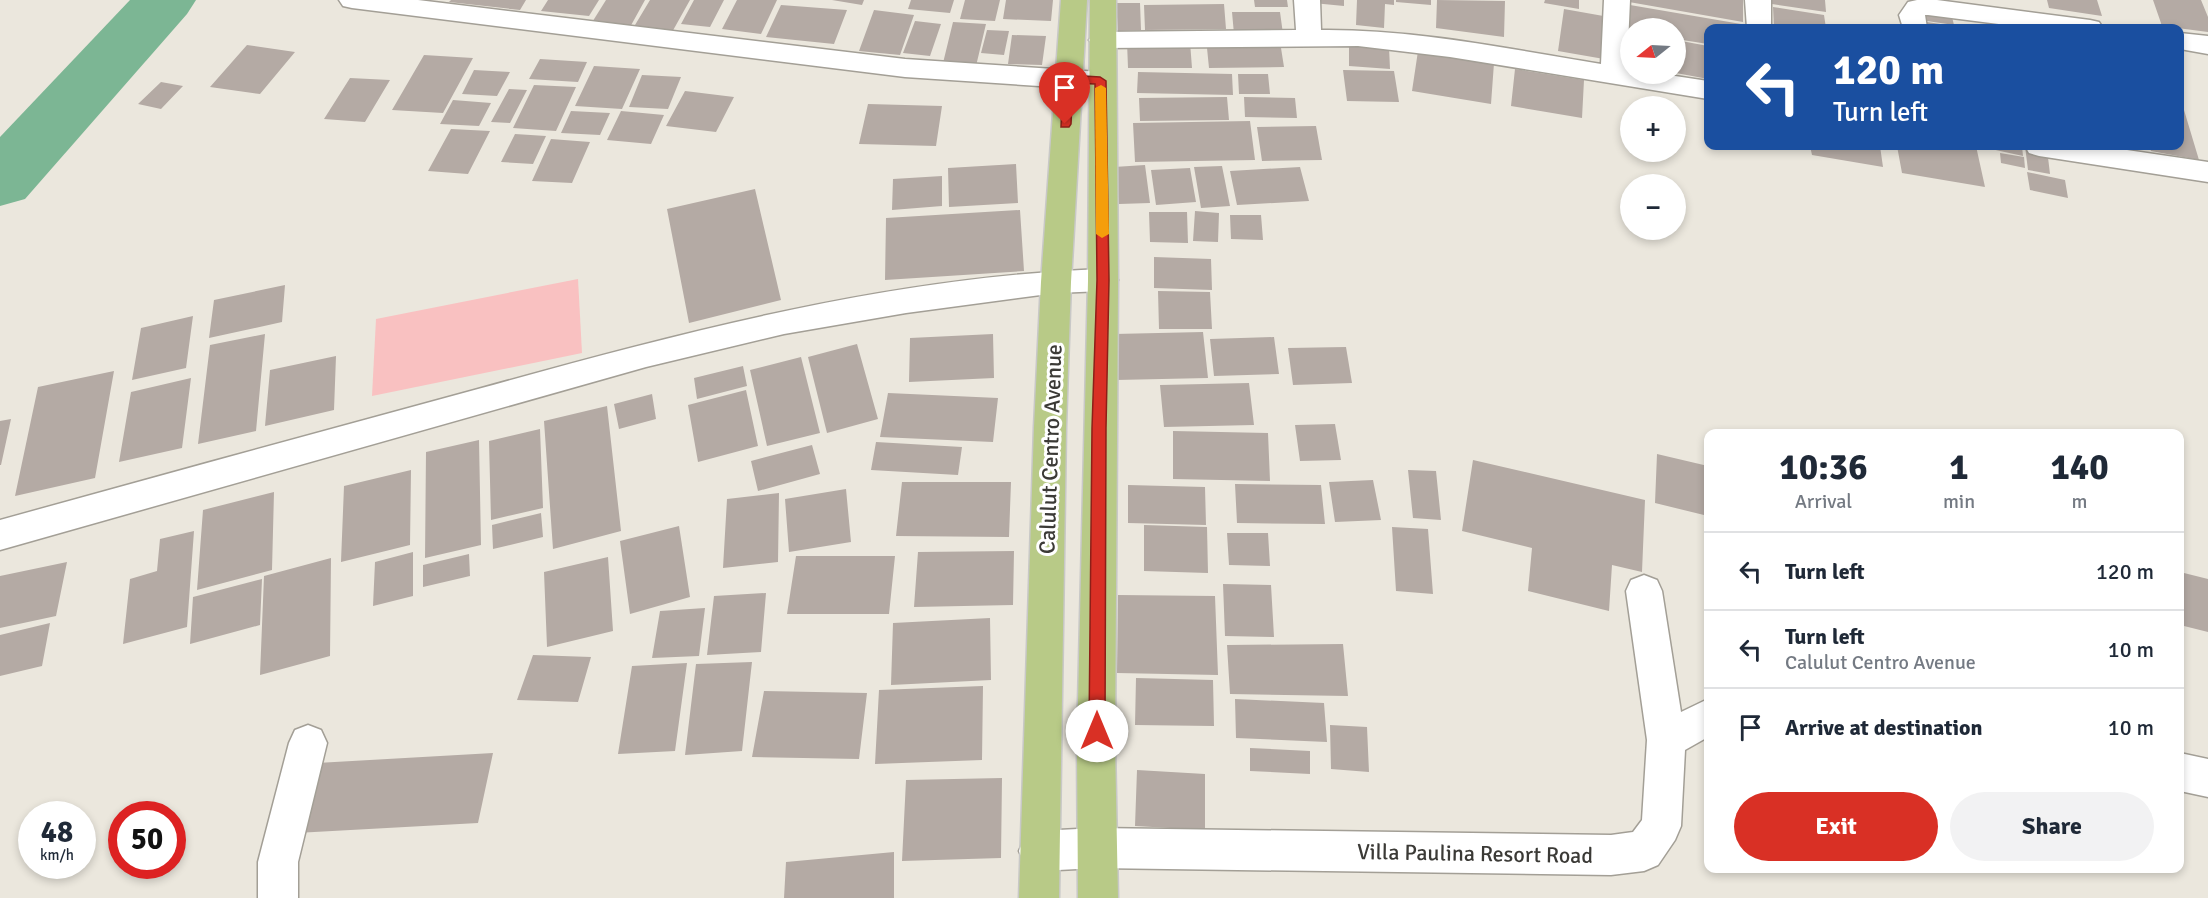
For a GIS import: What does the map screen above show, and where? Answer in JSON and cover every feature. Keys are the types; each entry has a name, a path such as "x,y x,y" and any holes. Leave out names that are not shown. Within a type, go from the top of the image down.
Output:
{"main road":[{"name":"Calulut Centro Avenue","path":"1039,898 1038,851 1050,427 1056,282 1074,0"},
{"path":"1098,898 1099,428 1103,280 1100,81 1103,0"},
{"path":"1050,427 1099,428"}],"street":[{"path":"352,0 894,67 1100,81"},
{"path":"1307,0 1309,37"},
{"path":"1614,75 1617,0"},
{"path":"1758,0 1758,24"},
{"path":"1914,24 1912,15 1917,8 1928,7 2059,24"},
{"path":"1102,40 1358,38 1450,48 1704,89"},
{"path":"2184,42 2208,45"},
{"path":"2065,150 2208,172"},
{"path":"0,535 634,358 772,324 906,301 1056,282 1103,280"},
{"name":"Villa Paulina Resort Road","path":"1038,851 1097,848 1611,855 1644,851 1661,826 1666,740 1644,591"},
{"path":"1666,740 1704,719"},
{"path":"278,898 278,861 308,743"},
{"path":"2184,773 2208,778"}],"shaded area":[{"path":"578,279 582,353 372,396 376,319"}],"building":[{"path":"451,0 526,0 520,10 449,2"},
{"path":"548,0 599,0 589,16 541,11"},
{"path":"606,0 645,0 629,29 591,24"},
{"path":"650,0 690,0 671,34 632,30"},
{"path":"694,0 724,0 710,27 681,24"},
{"path":"737,0 777,0 761,34 722,29"},
{"path":"832,0 864,0 862,5"},
{"path":"911,0 954,0 950,13 908,9"},
{"path":"965,0 1000,0 995,21 960,19"},
{"path":"1006,0 1053,0 1051,21 1003,19"},
{"path":"1254,0 1287,0 1288,7 1255,7"},
{"path":"1313,0 1344,0 1344,6 1313,3"},
{"path":"1357,0 1394,0 1394,5 1385,4 1384,28 1356,25"},
{"path":"1396,0 1431,0 1431,5 1396,2"},
{"path":"1437,0 1505,1 1504,37 1436,28"},
{"path":"1545,0 1579,0 1579,9 1544,3"},
{"path":"1629,0 1743,0 1743,22 1629,2"},
{"path":"1772,0 1825,0 1826,12 1772,4"},
{"path":"2047,0 2097,0 2102,16 2049,8"},
{"path":"2153,0 2201,0 2208,17 2208,32 2184,29 2184,24 2161,24"},
{"path":"1116,3 1140,3 1141,30 1118,31"},
{"path":"1224,4 1226,29 1145,30 1144,5"},
{"path":"781,5 847,10 834,44 766,37"},
{"path":"1630,5 1741,24 1704,24 1704,43 1686,41 1686,18 1629,18"},
{"path":"1773,7 1824,15 1825,24 1774,24"},
{"path":"1564,9 1609,17 1604,59 1558,51"},
{"path":"874,10 914,15 900,55 859,51"},
{"path":"1232,12 1280,12 1283,34 1234,34"},
{"path":"1925,13 1952,17 1954,24 1947,24 1927,21"},
{"path":"915,21 941,24 930,56 903,53"},
{"path":"1920,21 1940,24 1921,24"},
{"path":"953,22 986,24 976,66 943,63"},
{"path":"987,30 1009,31 1004,55 981,53"},
{"path":"1012,35 1046,36 1042,65 1008,64"},
{"path":"1127,42 1190,42 1192,68 1128,68"},
{"path":"1686,42 1704,45 1704,78 1686,75"},
{"path":"1349,44 1389,47 1390,69 1349,66"},
{"path":"247,45 295,52 260,94 210,87"},
{"path":"1207,48 1281,48 1284,67 1209,68"},
{"path":"1418,51 1494,63 1491,104 1412,91"},
{"path":"424,55 473,58 443,113 392,110"},
{"path":"540,59 587,62 578,82 529,79"},
{"path":"594,66 640,69 622,109 575,106"},
{"path":"1515,69 1584,80 1582,118 1511,106"},
{"path":"474,70 510,72 497,96 462,94"},
{"path":"1343,70 1394,71 1399,102 1347,101"},
{"path":"1138,72 1232,74 1233,95 1137,93"},
{"path":"1238,74 1268,74 1270,94 1239,94"},
{"path":"642,75 681,77 668,109 629,107"},
{"path":"350,78 390,80 365,122 324,119"},
{"path":"161,82 183,86 161,109 138,104"},
{"path":"534,85 576,87 556,131 513,128"},
{"path":"509,89 527,90 510,123 491,122"},
{"path":"685,91 734,97 716,132 666,126"},
{"path":"1227,97 1229,120 1140,121 1139,98"},
{"path":"1244,97 1295,98 1297,118 1245,117"},
{"path":"453,100 491,103 479,126 440,124"},
{"path":"868,104 942,106 936,146 859,144"},
{"path":"2184,110 2199,160 2151,151 2184,150"},
{"path":"571,111 610,113 600,135 561,133"},
{"path":"621,111 664,115 651,144 607,140"},
{"path":"1250,121 1255,160 1135,162 1133,123"},
{"path":"1316,126 1322,160 1262,161 1257,127"},
{"path":"451,129 490,131 468,174 428,171"},
{"path":"515,134 546,136 533,164 501,162"},
{"path":"551,139 590,142 572,183 532,181"},
{"path":"1811,150 1881,150 1883,167 1812,155"},
{"path":"1898,150 1977,150 1985,187 1902,173"},
{"path":"1996,150 2022,150 2023,156"},
{"path":"2026,150 2047,150 2050,174 2028,170"},
{"path":"2000,153 2024,157 2025,168 2001,163"},
{"path":"1016,164 1018,203 949,207 948,168"},
{"path":"1145,165 1150,203 1119,204 1114,167"},
{"path":"1222,166 1230,206 1201,208 1194,167"},
{"path":"1300,167 1309,201 1237,205 1230,171"},
{"path":"1190,168 1196,202 1156,205 1151,170"},
{"path":"2027,172 2065,180 2068,198 2030,190"},
{"path":"942,176 942,206 892,210 893,179"},
{"path":"755,189 781,300 689,323 667,209"},
{"path":"1020,210 1024,271 885,280 886,218"},
{"path":"1195,211 1219,213 1218,242 1193,241"},
{"path":"1149,212 1187,212 1188,243 1150,242"},
{"path":"1230,215 1261,215 1263,240 1231,239"},
{"path":"1154,257 1211,259 1212,290 1154,288"},
{"path":"285,285 282,322 209,338 214,300"},
{"path":"1158,291 1210,292 1212,329 1159,329"},
{"path":"193,316 186,368 132,380 141,328"},
{"path":"1203,332 1208,378 1116,380 1114,334"},
{"path":"265,334 256,431 198,444 210,345"},
{"path":"993,334 994,378 909,382 910,338"},
{"path":"1274,337 1279,374 1214,376 1210,339"},
{"path":"857,344 878,419 827,433 808,357"},
{"path":"1346,347 1352,383 1293,385 1288,348"},
{"path":"336,356 334,410 265,426 270,370"},
{"path":"801,357 820,433 767,446 750,370"},
{"path":"743,366 747,386 697,399 694,378"},
{"path":"114,371 95,478 15,496 38,387"},
{"path":"191,378 182,448 119,462 131,392"},
{"path":"1249,383 1254,425 1164,427 1160,385"},
{"path":"746,390 758,446 698,462 688,405"},
{"path":"888,393 998,398 993,442 880,437"},
{"path":"652,394 656,419 619,429 614,404"},
{"path":"607,406 621,531 553,549 544,421"},
{"path":"11,419 1,465 0,465 0,421"},
{"path":"1335,424 1341,460 1300,461 1295,425"},
{"path":"540,429 543,508 491,520 489,441"},
{"path":"1173,431 1268,433 1270,481 1173,479"},
{"path":"479,440 481,545 425,558 426,452"},
{"path":"876,442 962,447 958,475 871,470"},
{"path":"812,445 820,474 758,491 751,461"},
{"path":"1657,454 1704,465 1704,515 1655,503"},
{"path":"1473,460 1645,500 1642,572 1612,565 1609,611 1528,591 1532,548 1462,531"},
{"path":"411,470 410,545 341,562 344,486"},
{"path":"1408,470 1436,471 1441,520 1413,518"},
{"path":"1373,480 1381,520 1335,522 1329,482"},
{"path":"902,482 1011,482 1009,537 896,536"},
{"path":"1235,484 1321,485 1325,524 1237,523"},
{"path":"1128,485 1205,487 1206,525 1128,523"},
{"path":"846,489 851,542 789,552 785,499"},
{"path":"274,492 272,570 197,590 203,510"},
{"path":"779,493 778,562 723,568 727,499"},
{"path":"541,513 543,537 493,549 492,525"},
{"path":"1144,525 1207,527 1208,573 1144,571"},
{"path":"679,526 690,597 630,614 620,541"},
{"path":"1392,527 1428,529 1433,594 1396,591"},
{"path":"194,531 187,627 123,644 130,579 157,571 160,539"},
{"path":"1227,533 1268,533 1270,566 1229,565"},
{"path":"1014,551 1013,605 914,607 918,552"},
{"path":"413,552 413,596 373,606 375,562"},
{"path":"469,554 470,576 423,587 423,565"},
{"path":"796,556 895,556 889,614 787,614"},
{"path":"608,557 613,631 547,647 544,572"},
{"path":"331,558 330,656 260,675 264,576"},
{"path":"67,562 56,616 0,628 0,576"},
{"path":"2184,573 2208,579 2208,632 2184,626"},
{"path":"262,579 260,625 190,644 193,597"},
{"path":"1223,584 1271,585 1274,637 1225,636"},
{"path":"766,593 761,652 707,655 714,596"},
{"path":"1118,595 1215,596 1218,675 1117,673"},
{"path":"705,608 699,656 652,658 660,611"},
{"path":"990,618 991,680 891,685 893,623"},
{"path":"50,623 42,666 0,676 0,635"},
{"path":"1343,644 1348,696 1230,694 1227,645"},
{"path":"533,655 591,657 578,702 517,700"},
{"path":"752,662 742,751 685,755 696,664"},
{"path":"687,663 675,751 618,754 632,666"},
{"path":"1136,678 1213,680 1214,726 1135,725"},
{"path":"983,686 982,760 875,764 879,690"},
{"path":"764,691 867,693 859,759 752,757"},
{"path":"1235,699 1324,703 1327,742 1236,738"},
{"path":"1330,725 1367,727 1369,772 1331,769"},
{"path":"1250,748 1310,751 1310,774 1250,771"},
{"path":"493,753 478,823 296,833 317,763"},
{"path":"1137,770 1205,774 1205,830 1135,826"},
{"path":"1002,778 1001,858 902,861 906,780"},
{"path":"894,852 894,898 784,898 786,862"}],"waterway":[{"path":"0,181 165,0"}],"slow traffic":[{"path":"1101,88 1102,234"}],"route":[{"path":"1065,124 1068,79 1100,81 1103,280 1099,428 1097,731"}]}
